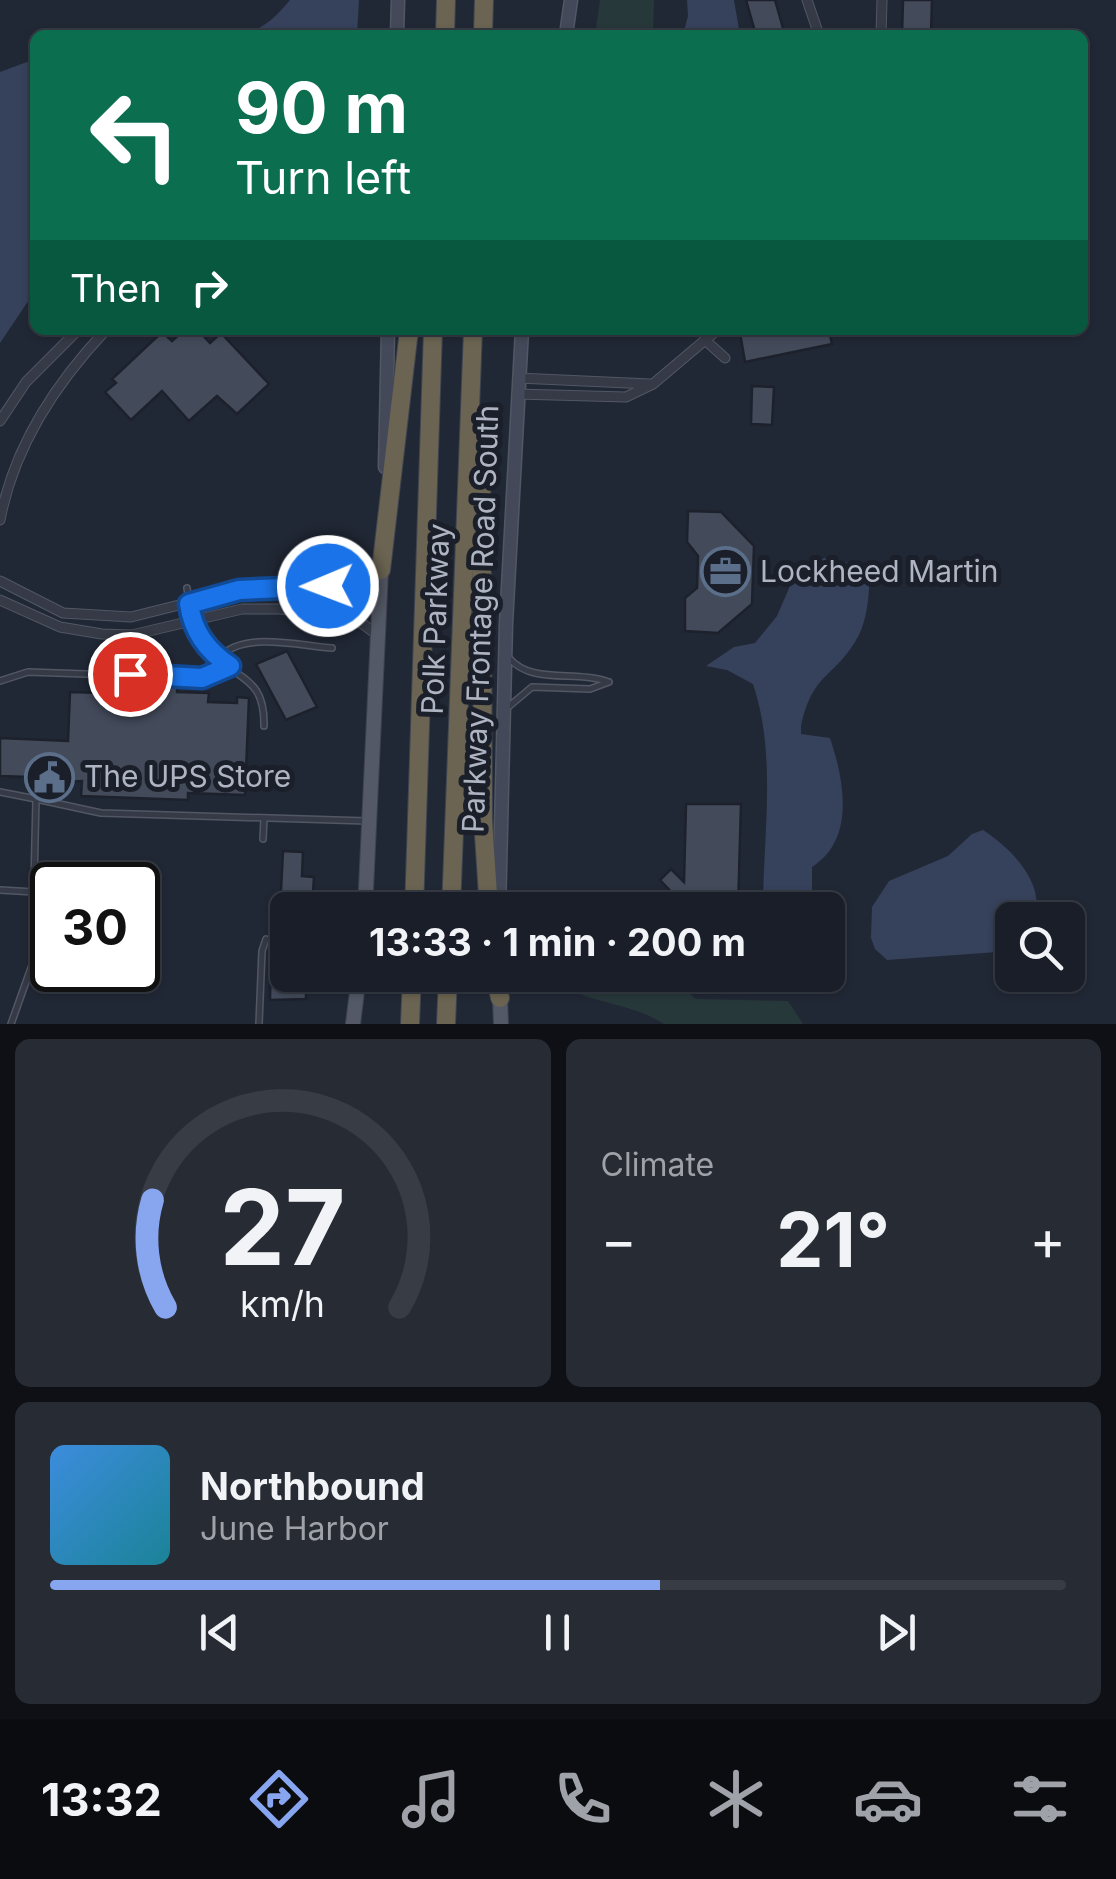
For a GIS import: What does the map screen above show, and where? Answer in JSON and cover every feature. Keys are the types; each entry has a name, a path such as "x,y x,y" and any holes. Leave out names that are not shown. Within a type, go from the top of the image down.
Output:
{"highway":[{"path":"444,30 446,0"},
{"path":"483,30 484,0"},
{"path":"381,570 408,335"},
{"name":"Polk Parkway","path":"415,892 434,335"},
{"name":"Polk Parkway","path":"452,892 473,335"},
{"path":"482,335 483,820 488,892"},
{"path":"410,1024 411,992"},
{"path":"446,1024 447,992"},
{"path":"499,992 500,998"}],"main road":[{"path":"397,30 398,0"},
{"path":"567,30 571,0"},
{"path":"366,892 388,335"},
{"name":"Parkway Frontage Road South","path":"499,892 505,651 522,335"},
{"path":"353,1024 357,992"},
{"path":"500,998 502,1024"}],"street":[{"path":"807,0 817,30"},
{"path":"881,30 882,0"},
{"path":"0,421 26,382 73,335"},
{"path":"0,520 14,468 41,412 102,335"},
{"path":"517,394 626,397 653,384 711,335"},
{"path":"705,340 724,358"},
{"path":"518,378 653,384"},
{"path":"0,581 50,607 81,617 131,617 239,590 349,586 381,570"},
{"path":"0,600 78,632 132,635 242,609 280,609 353,617 379,636"}],"lane":[{"path":"187,588 192,622 203,643 257,690 264,703 264,726"},
{"path":"219,659 226,648 242,643 332,648"},
{"path":"504,712 532,687 590,689 609,682 590,675 530,673 520,669 505,651"},
{"path":"0,680 28,672 202,678 230,666"},
{"path":"0,792 102,814 372,822"},
{"path":"35,862 36,800"},
{"path":"263,839 264,818"},
{"path":"0,890 30,892"},
{"path":"259,1024 262,950 266,939"},
{"path":"12,1024 30,971"}],"shaded area":[{"path":"600,0 654,0 653,30 596,30"},
{"path":"577,992 688,992 696,999 788,1001 803,1024 664,1024"}],"water":[{"path":"290,0 359,0 357,30 255,30"},
{"path":"687,0 734,0 739,30 684,30"},
{"path":"30,61 30,298 0,343 0,72"},
{"path":"825,558 854,564 869,573 867,609 859,635 817,686 801,726 801,734 830,738 842,790 841,825 826,855 812,867 812,892 764,892 767,767 760,711 753,684 727,670 706,666 734,647 755,643 777,616 793,579 806,565"},
{"path":"983,830 1015,857 1031,880 1036,902 995,902 995,952 887,960 875,949 871,938 872,907 889,881 948,856 972,834"}],"building":[{"path":"746,0 775,0 784,30 755,30"},
{"path":"903,0 932,0 931,30 902,30"},
{"path":"159,335 172,341 179,335 203,335 210,343 223,335 269,384 237,414 217,396 189,421 162,391 131,420 105,392 116,383 112,379"},
{"path":"740,335 830,335 832,344 745,362"},
{"path":"752,386 774,387 772,425 751,424"},
{"name":"Lockheed Martin","path":"688,511 721,512 754,546 752,604 718,633 685,631 685,598 697,588 698,556 687,542"},
{"path":"287,651 317,707 286,720 256,664"},
{"path":"102,681 177,683 177,692 209,693 208,702 237,703 237,697 249,698 245,795 188,793 188,800 81,796 82,781 27,784 28,777 0,776 0,738 68,741 70,692 102,693"},
{"path":"686,804 741,804 739,892 671,892 660,880 671,869 684,882"},
{"path":"283,851 303,852 302,876 314,877 313,892 281,892"},
{"path":"270,992 306,992 306,999 270,1000"}],"place":[{"name":"Lockheed Martin","path":"725,572"},
{"name":"The UPS Store","path":"49,777"}],"route":[{"path":"130,674 202,678 230,666 203,643 192,622 189,604 239,590 328,586"}]}
